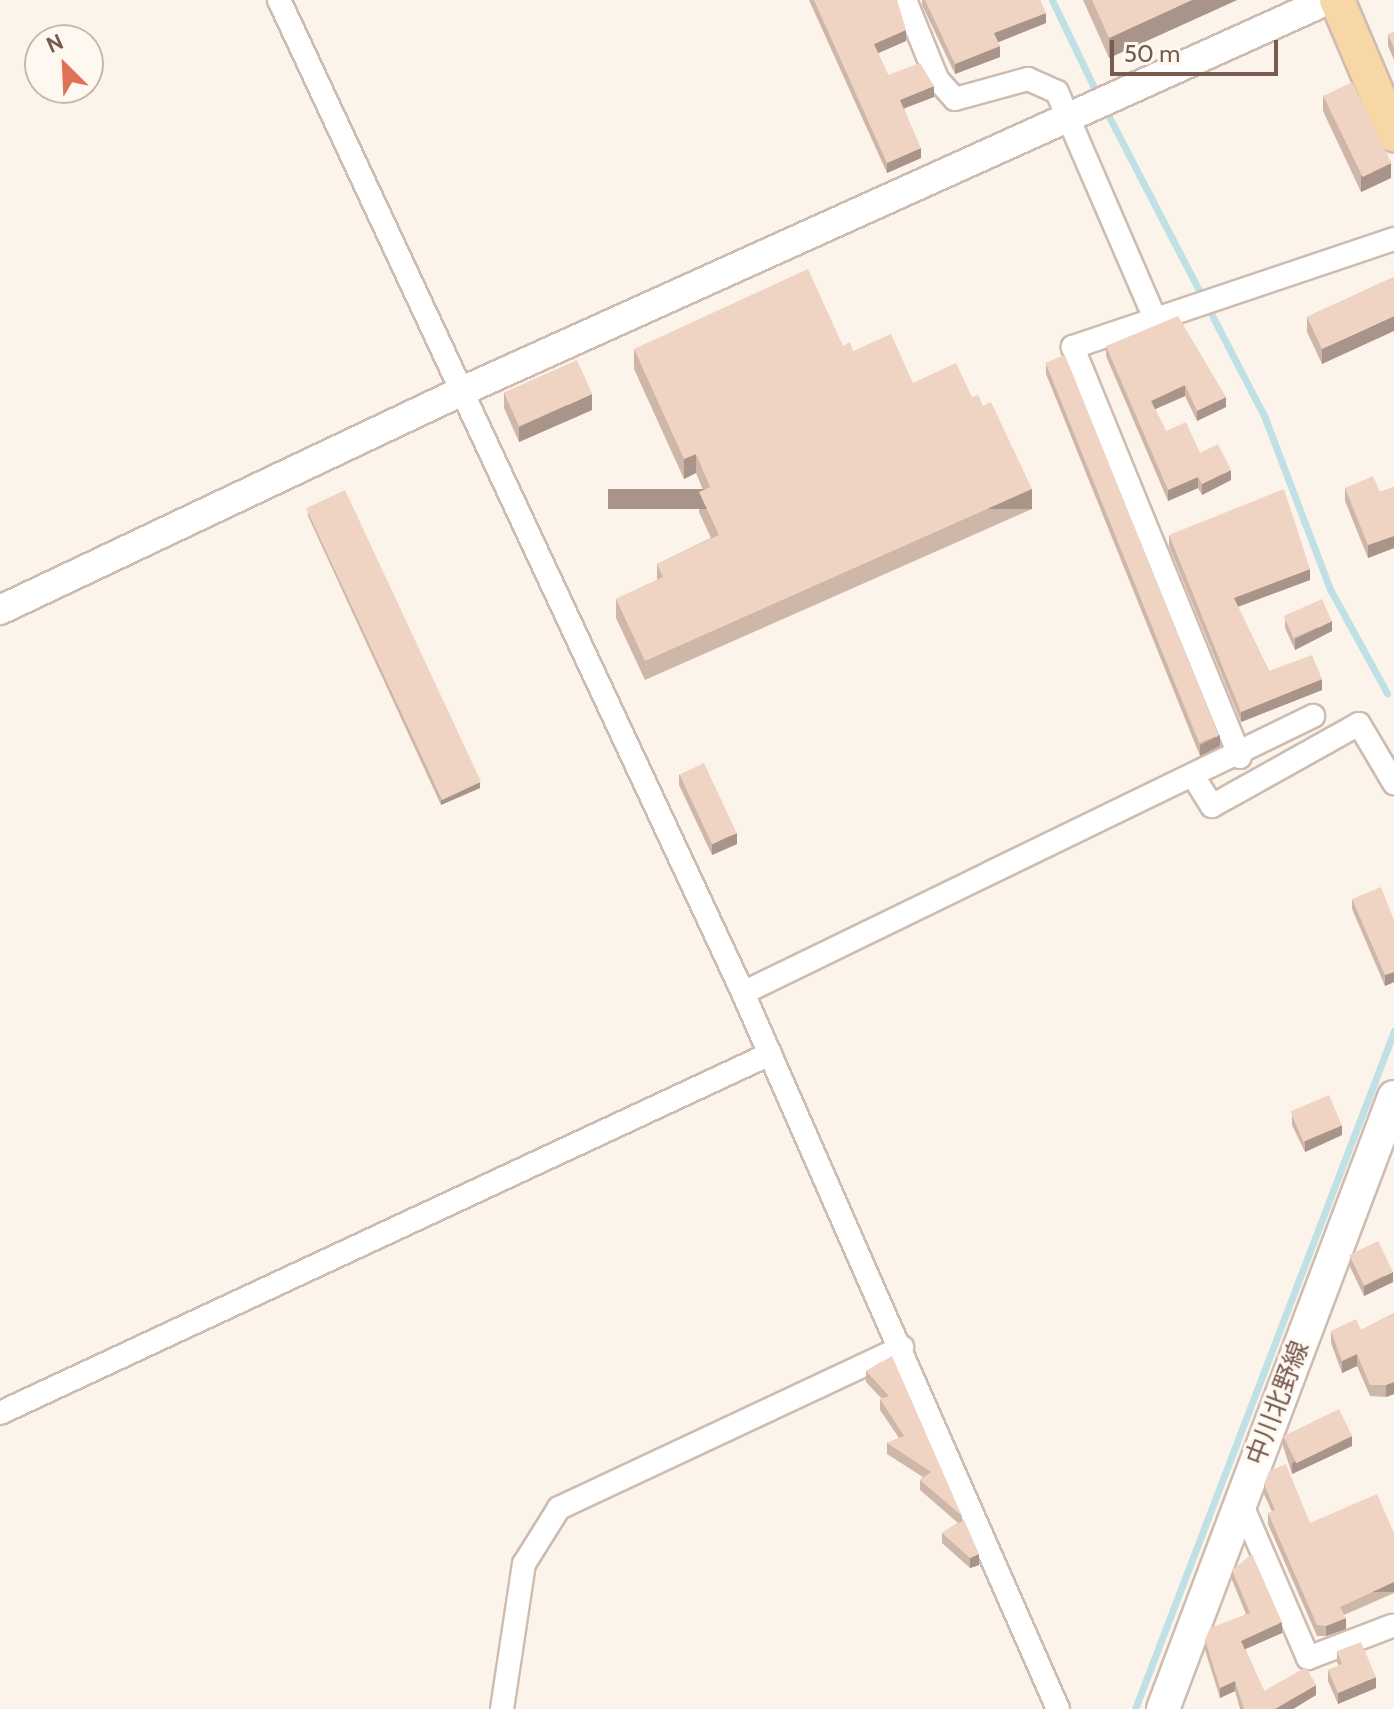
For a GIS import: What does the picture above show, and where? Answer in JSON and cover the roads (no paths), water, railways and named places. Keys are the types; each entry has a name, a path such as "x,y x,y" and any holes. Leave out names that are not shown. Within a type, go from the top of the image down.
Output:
{"main road":[{"path":"1337,0 1394,134"},
{"name":"中川北野線","path":"1163,1709 1394,1097"}],"street":[{"path":"279,0 458,393 743,993 902,1347 1058,1709"},
{"path":"905,0 944,92 964,101 1028,79 1057,92 1073,121 1155,319"},
{"path":"0,610 458,393 1073,121 1328,0"},
{"path":"1240,757 1073,347 1394,239"},
{"path":"743,993 1195,779 1313,716"},
{"path":"1195,779 1212,806 1359,724 1394,783"},
{"path":"0,1413 770,1054"},
{"path":"502,1709 524,1564 559,1508 902,1347"},
{"path":"1241,1503 1308,1658 1392,1626"}],"waterway":[{"path":"1052,0 1099,98"},
{"path":"1105,109 1265,418 1330,589 1387,693"},
{"path":"1135,1709 1394,1031"}]}
